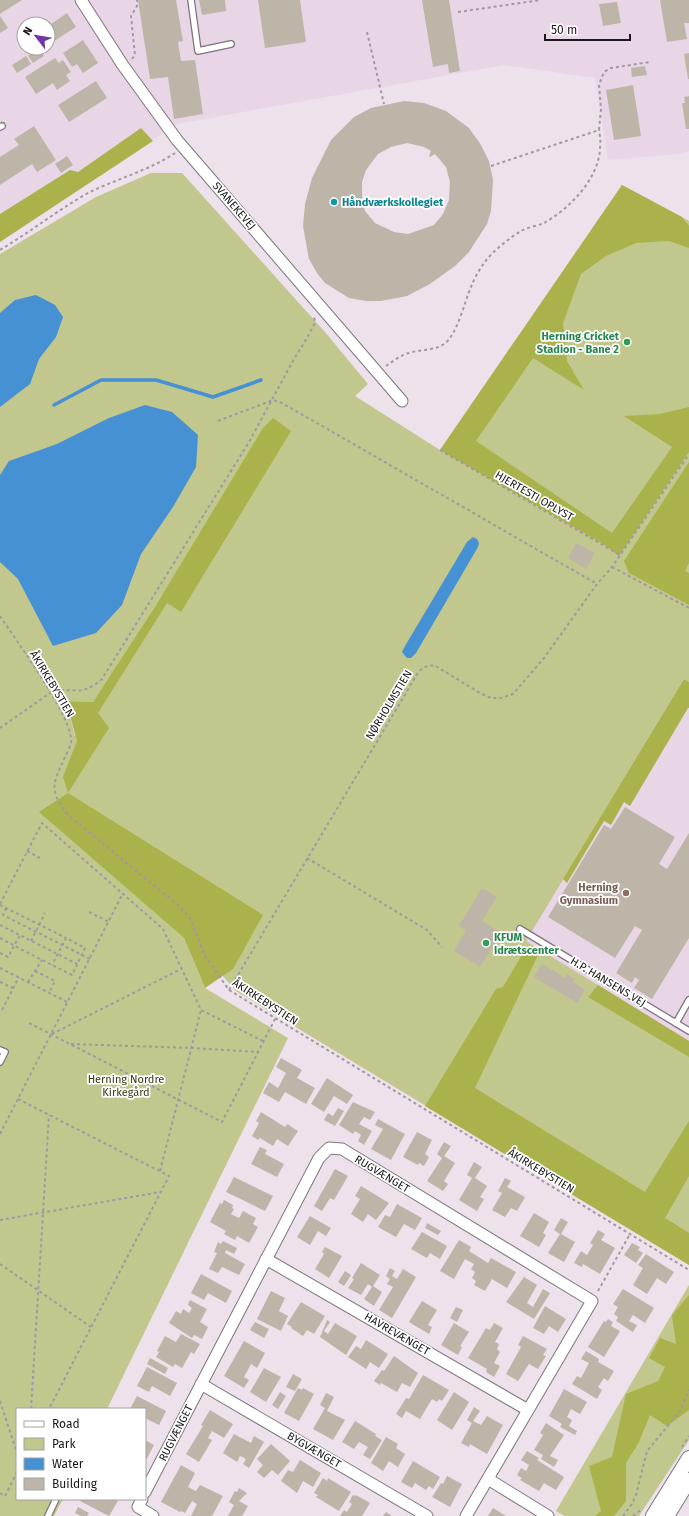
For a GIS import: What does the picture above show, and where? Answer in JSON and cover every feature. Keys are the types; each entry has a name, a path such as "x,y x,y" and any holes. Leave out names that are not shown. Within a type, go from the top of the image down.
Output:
{"street":[{"name":"SVANEKEVEJ","path":"84,1 122,64 177,140 402,401"},
{"name":"RUGVÆNGET","path":"146,1490 319,1158 329,1148 342,1149 592,1301"},
{"name":"HAVREVÆNGET","path":"266,1258 528,1410"},
{"path":"466,1516 592,1301"},
{"name":"BYGVÆNGET","path":"201,1384 427,1516"},
{"path":"654,1516 689,1458"},
{"path":"488,1478 548,1516"},
{"path":"667,1516 689,1480"},
{"path":"142,1500 138,1507 153,1516"}],"lane":[{"path":"191,0 198,50 231,44"},
{"name":"H.P. HANSENS VEJ","path":"520,929 689,1031"},
{"path":"676,1023 689,1000"},
{"path":"0,1050 5,1052 0,1062"},
{"path":"48,1516 56,1500"}],"path":[{"path":"122,64 130,60 135,55 131,16 138,6 136,0"},
{"path":"458,12 542,0"},
{"path":"367,32 384,104"},
{"path":"378,373 392,361 409,353 430,350 446,343 457,326 471,285 484,262 501,246 522,231 543,223 564,210 573,202 585,186 598,163 600,149 599,130 601,109 599,85 604,72 611,68 650,62"},
{"path":"491,166 599,130"},
{"path":"0,250 87,194 161,162 176,152 181,158"},
{"path":"0,728 56,690 82,691 92,687 102,679 249,442 314,323 313,313"},
{"path":"218,421 272,400 289,407 597,584"},
{"name":"HJERTESTI OPLYST","path":"440,450 620,555"},
{"name":"NØRHOLMSTIEN","path":"229,990 419,670 434,665 491,698 501,698 513,694 544,658 597,584 612,567 689,454"},
{"path":"612,567 689,608"},
{"name":"ÅKIRKEBYSTIEN","path":"0,616 50,693 67,723 71,743 54,786 56,799 68,815 178,905 190,918 205,956 229,990 689,1270"},
{"path":"0,938 72,975 85,948 0,904 42,823 122,895 163,929 201,1010 263,1041"},
{"path":"27,851 40,858"},
{"path":"308,858 427,930 442,947"},
{"path":"0,1134 122,895"},
{"path":"6,908 3,914 90,959"},
{"path":"89,912 108,922"},
{"path":"31,941 45,914"},
{"path":"0,925 77,964"},
{"path":"0,953 8,957 20,935"},
{"path":"52,965 66,938"},
{"path":"28,982 42,960"},
{"path":"0,968 67,1002"},
{"path":"51,1034 181,969"},
{"path":"35,971 55,981 49,993"},
{"path":"2,1010 19,978"},
{"path":"0,982 13,988"},
{"path":"160,1171 177,1099 192,1048 201,1010"},
{"path":"29,1023 222,1122 275,1019"},
{"path":"70,1044 258,1052"},
{"path":"18,1098 169,1176 50,1408"},
{"path":"30,1408 49,1114"},
{"path":"0,1220 160,1192"},
{"path":"592,1301 630,1234"},
{"path":"0,1264 91,1327"},
{"path":"623,1516 632,1504 636,1495 647,1451 681,1410 689,1388"},
{"path":"0,1401 16,1450"},
{"path":"0,1493 5,1496 16,1474"}],"shaded area":[{"path":"0,0 689,0 689,151 679,154 608,160 595,78 504,65 177,124 0,236"},
{"path":"684,679 689,682 689,1041 525,941"}],"green space":[{"path":"141,128 153,141 0,242 0,214 70,170 78,172"},
{"name":"Herning Nordre Kirkegård","path":"151,173 182,173 325,332 368,384 355,396 440,450 622,185 689,221 689,682 684,679 526,941 689,1041 689,1265 236,991 221,974 190,911 40,812 184,938 205,988 288,1038 107,1408 16,1408 16,1500 62,1500 54,1516 0,1516 0,254 96,197","holes":["114,671 75,736 66,701 93,702"]},
{"path":"622,185 682,217 689,226 689,248 669,241 636,243 606,256 581,274 563,323 567,361 584,390 533,358 476,441 612,533 672,447 624,416 660,414 689,407 689,452 619,556 605,545 440,450"},
{"path":"273,418 291,431 181,612 167,603 98,713 109,728 68,793 63,777 77,741 66,701 93,702 155,607 263,428"},
{"path":"689,462 689,563 685,571 689,573 689,605 629,573 624,561"},
{"path":"684,679 689,682 689,708 630,806 624,802 611,825 604,821 567,883 563,879"},
{"path":"68,793 263,915 233,969 205,988 184,938 39,812"},
{"path":"532,946 537,949 539,953 475,1088 645,1192 689,1121 689,1176 665,1218 689,1233 689,1265 425,1106 496,989 503,987 526,948"},
{"path":"598,985 689,1041 689,1057 588,997"},
{"path":"689,1285 689,1440 639,1516 565,1516 556,1511"},
{"path":"689,1295 689,1410 667,1426 650,1415 639,1442 626,1463 626,1501 614,1516 595,1516 601,1511 589,1466 612,1457 626,1394 658,1381 665,1367 649,1358 660,1338 676,1344 672,1315"}],"water":[{"path":"36,295 55,305 63,317 56,337 39,359 30,384 0,407 0,313 15,300"},
{"path":"145,405 172,412 198,435 196,467 173,507 141,554 122,605 96,633 53,646 18,579 0,562 0,475 9,461 57,444 109,418"},
{"path":"473,537 477,539 479,543 478,547 416,653 411,658 407,658 402,652 405,646 467,542"}],"building":[{"path":"0,0 22,0 0,14"},
{"path":"138,0 176,0 183,41 178,42 181,61 195,60 203,114 174,119 168,77 150,79"},
{"path":"199,0 225,0 226,11 202,15"},
{"path":"258,0 300,0 306,42 265,48"},
{"path":"422,0 449,0 460,71 449,73 448,64 433,67"},
{"path":"660,0 689,0 689,23 684,23 687,39 667,42"},
{"path":"617,2 621,23 603,26 599,4"},
{"path":"67,13 76,27 56,40 56,21"},
{"path":"0,16 8,28 0,33"},
{"path":"83,40 98,63 83,73 77,64 72,67 63,53"},
{"path":"689,53 689,79 688,79 684,54"},
{"path":"26,56 31,64 17,73 12,65"},
{"path":"28,56 44,56 33,63"},
{"path":"55,58 59,63 63,60 71,72 66,75 70,81 57,90 53,83 36,94 25,77"},
{"path":"645,66 647,75 632,77 631,68"},
{"path":"96,81 107,98 69,122 58,105"},
{"path":"633,85 641,136 614,140 606,90"},
{"path":"689,96 689,129 686,129 682,103 685,103 684,97"},
{"name":"Håndværkskollegiet","path":"404,101 424,103 446,111 469,128 481,145 489,161 493,180 491,211 487,224 469,252 455,266 430,284 407,296 381,301 366,301 349,298 325,283 309,259 303,226 305,204 312,178 331,140 354,117 371,108","holes":["407,143 424,147 431,151 430,157 435,154 446,167 450,182 449,200 443,214 434,225 408,234 394,232 375,223 365,211 362,199 362,182 366,170 378,154 391,147"]},
{"path":"34,126 56,160 37,172 32,164 0,185 0,157 19,145 14,139"},
{"path":"67,156 73,165 61,173 55,164"},
{"path":"576,543 595,553 586,569 568,558"},
{"name":"Herning Gymnasium","path":"625,807 675,837 659,864 667,869 689,833 689,938 652,999 634,988 639,980 635,977 632,983 616,973 642,930 635,926 615,958 548,917 604,825 611,829"},
{"path":"482,888 497,897 482,921 501,933 480,967 454,951 466,930 459,926"},
{"path":"542,964 565,978 567,974 575,979 573,982 585,990 577,1003 534,977"},
{"path":"281,1058 302,1070 297,1078 315,1088 306,1104 285,1092 279,1102 263,1093 269,1082 278,1088 286,1073 276,1067"},
{"path":"327,1078 353,1095 347,1104 334,1096 324,1112 311,1104"},
{"path":"353,1102 375,1112 370,1120 364,1117 359,1124 372,1131 364,1145 358,1141 361,1135 355,1131 353,1134 339,1125"},
{"path":"338,1108 344,1111 335,1126 324,1120 328,1113 333,1116"},
{"path":"261,1112 285,1127 287,1124 298,1131 288,1146 277,1139 273,1146 260,1138 258,1140 252,1136 259,1123 256,1121"},
{"path":"378,1119 405,1134 391,1160 371,1149 383,1129 375,1125"},
{"path":"417,1132 432,1140 425,1154 429,1157 424,1166 419,1163 418,1165 403,1157"},
{"path":"444,1142 451,1146 444,1156 455,1163 444,1181 448,1184 443,1191 427,1181 442,1158 437,1154"},
{"path":"260,1147 267,1150 265,1154 284,1164 277,1177 251,1164"},
{"path":"474,1162 482,1167 475,1178 487,1186 480,1197 484,1199 477,1211 459,1200 472,1178 467,1175"},
{"path":"335,1169 348,1176 334,1200 330,1198 322,1211 314,1206"},
{"path":"234,1177 273,1196 265,1211 226,1192"},
{"path":"505,1178 511,1181 507,1187 525,1197 517,1211 511,1208 505,1217 492,1210 502,1193 498,1191"},
{"path":"361,1186 389,1203 376,1220 368,1214 363,1222 351,1214 360,1199 355,1196"},
{"path":"224,1200 233,1205 232,1208 234,1209 231,1214 239,1218 243,1211 256,1218 253,1224 258,1227 249,1243 237,1236 235,1240 224,1234 226,1231 210,1222 220,1203 222,1204"},
{"path":"397,1204 422,1218 415,1230 404,1224 396,1237 378,1227 385,1215 390,1217"},
{"path":"534,1213 549,1222 543,1233 546,1235 539,1247 520,1236"},
{"path":"310,1216 331,1228 326,1236 318,1231 310,1245 297,1237"},
{"path":"561,1218 568,1222 561,1234 575,1242 564,1262 548,1253 560,1234 554,1230"},
{"path":"427,1223 441,1231 438,1235 425,1228"},
{"path":"598,1230 605,1234 601,1240 615,1248 600,1274 583,1264 582,1267 574,1263 581,1251 587,1255 593,1245 590,1243"},
{"path":"422,1232 447,1246 440,1259 430,1253 427,1258 411,1249"},
{"path":"459,1240 471,1247 469,1251 488,1263 491,1258 516,1272 507,1288 492,1279 485,1291 474,1285 476,1281 472,1278 475,1272 471,1269 474,1264 465,1259 454,1279 440,1271"},
{"path":"223,1241 237,1248 234,1254 226,1250 225,1253 245,1264 239,1275 222,1267 218,1273 209,1269 217,1253 214,1252 218,1242 221,1244"},
{"path":"632,1243 640,1247 638,1250 643,1253 636,1263 624,1255"},
{"path":"325,1247 342,1256 329,1278 315,1269 324,1254 322,1252"},
{"path":"646,1254 674,1272 666,1284 657,1278 647,1294 633,1285 643,1268 638,1265"},
{"path":"361,1263 380,1275 373,1286 382,1292 374,1306 364,1299 372,1287 368,1284 361,1295 348,1288"},
{"path":"390,1268 395,1271 392,1276 397,1279 403,1269 416,1277 392,1318 379,1310 393,1287 387,1284 390,1279 386,1276"},
{"path":"345,1271 351,1275 344,1286 338,1282"},
{"path":"201,1274 232,1291 226,1303 208,1293 204,1300 191,1293"},
{"path":"524,1277 537,1285 527,1303 533,1307 543,1289 550,1293 534,1319 506,1302"},
{"path":"623,1289 654,1308 645,1323 633,1315 629,1321 637,1325 633,1332 616,1321 618,1317 614,1314 618,1307 613,1304"},
{"path":"271,1291 285,1298 279,1311 288,1316 281,1331 257,1319"},
{"path":"190,1300 207,1309 200,1322 208,1327 202,1339 194,1335 192,1338 169,1323 176,1311 181,1314 183,1309 189,1313 192,1308 188,1305"},
{"path":"422,1301 437,1310 428,1325 432,1327 429,1334 409,1322"},
{"path":"301,1302 325,1316 314,1334 307,1330 303,1336 287,1324"},
{"path":"545,1306 566,1319 558,1332 549,1326 544,1334 533,1328"},
{"path":"456,1307 463,1310 457,1322 450,1318"},
{"path":"608,1319 613,1322 611,1326 620,1331 604,1357 588,1347 604,1321 606,1322"},
{"path":"327,1320 330,1322 324,1331 328,1334 335,1323 357,1336 346,1355 320,1337"},
{"path":"255,1322 269,1329 264,1338 250,1330"},
{"path":"454,1323 469,1332 460,1346 462,1347 458,1355 441,1345"},
{"path":"494,1323 503,1328 495,1342 499,1344 497,1349 500,1352 494,1363 500,1366 494,1377 486,1372 487,1369 468,1358 486,1328 490,1330"},
{"path":"181,1334 200,1344 194,1354 191,1352 182,1368 175,1364 173,1367 156,1357 159,1352 157,1351 165,1336 176,1342"},
{"path":"523,1336 547,1349 543,1355 546,1356 538,1369 529,1364 518,1381 506,1374 521,1347 518,1345"},
{"path":"366,1340 388,1354 379,1368 370,1362 366,1369 348,1357 356,1346 361,1349"},
{"path":"244,1341 265,1353 257,1368 251,1364 244,1377 249,1380 244,1388 224,1376"},
{"path":"586,1351 599,1359 598,1362 614,1371 608,1381 604,1378 598,1387 602,1390 597,1399 572,1384 577,1376 581,1378 589,1363 581,1359"},
{"path":"394,1356 418,1373 410,1387 402,1383 397,1392 381,1383 380,1385 374,1381 382,1370 384,1371"},
{"path":"150,1358 168,1368 165,1374 147,1364"},
{"path":"147,1367 177,1383 170,1396 152,1386 149,1392 137,1386"},
{"path":"264,1368 281,1377 266,1402 250,1392"},
{"path":"293,1374 302,1379 295,1391 286,1387"},
{"path":"423,1375 449,1390 442,1401 439,1399 437,1402 432,1399 420,1419 406,1411 402,1418 396,1414 406,1398 409,1399"},
{"path":"298,1388 302,1390 303,1388 314,1394 299,1421 284,1413"},
{"path":"564,1389 587,1402 580,1414 571,1409 567,1417 572,1420 569,1426 577,1431 575,1435 560,1427 562,1424 549,1416"},
{"path":"280,1392 286,1396 278,1409 272,1405"},
{"path":"454,1392 469,1402 452,1430 437,1420"},
{"path":"326,1393 334,1397 327,1411 345,1420 333,1440 313,1429 325,1408 320,1405"},
{"path":"137,1396 166,1411 159,1425 146,1418 146,1408 131,1408"},
{"path":"474,1407 480,1411 473,1421 481,1425 487,1416 503,1425 487,1454 470,1444 469,1447 461,1443 472,1423 467,1420"},
{"path":"210,1410 233,1424 224,1438 212,1431 208,1438 212,1440 199,1462 186,1454 203,1426 201,1425"},
{"path":"355,1421 376,1434 375,1436 382,1440 370,1459 363,1455 368,1447 359,1442 354,1449 342,1442"},
{"path":"546,1423 564,1435 550,1456 558,1460 554,1467 541,1459 543,1455 534,1450 543,1435 540,1433"},
{"path":"234,1434 251,1443 254,1436 264,1442 249,1468 243,1464 246,1459 240,1456 237,1462 223,1453"},
{"path":"386,1437 398,1444 396,1448 405,1454 398,1467 389,1461 383,1471 371,1463"},
{"path":"146,1441 154,1445 146,1460"},
{"path":"271,1444 290,1461 278,1475 272,1470 264,1478 257,1472 263,1465 257,1459"},
{"path":"527,1451 539,1458 537,1460 564,1477 556,1490 544,1483 539,1491 520,1480 522,1478 517,1475 521,1468 526,1471 529,1465 521,1460"},
{"path":"300,1460 321,1473 313,1487 303,1481 297,1493 281,1481 288,1470 293,1472"},
{"path":"413,1461 440,1477 433,1489 429,1486 426,1490 415,1483 412,1488 401,1482"},
{"path":"181,1465 195,1473 188,1487 196,1491 200,1485 223,1496 212,1516 191,1516 197,1504 192,1501 185,1513 161,1502"},
{"path":"447,1476 462,1484 450,1507 432,1497 441,1483 443,1484"},
{"path":"323,1478 327,1481 328,1478 351,1492 339,1511 316,1497 318,1495 314,1493"},
{"path":"239,1488 247,1493 239,1501 248,1506 242,1516 228,1516 234,1505 229,1502 235,1491 237,1492"},
{"path":"353,1495 356,1495 370,1503 362,1516 340,1516 344,1510 347,1512 352,1504 349,1502"},
{"path":"116,1500 118,1501 109,1516 80,1501"},
{"path":"78,1507 89,1513 87,1516 81,1516 75,1513"},
{"path":"493,1508 506,1516 488,1516"},
{"path":"386,1512 392,1516 383,1516"}],"waterway":[{"path":"54,405 101,380 156,380 213,397 261,380"}],"place":[{"name":"Håndværkskollegiet","path":"334,202"},
{"name":"Herning Cricket Stadion - Bane 2","path":"627,342"},
{"name":"Herning Gymnasium","path":"626,893"},
{"name":"KFUM Idrætscenter","path":"486,943"}]}
